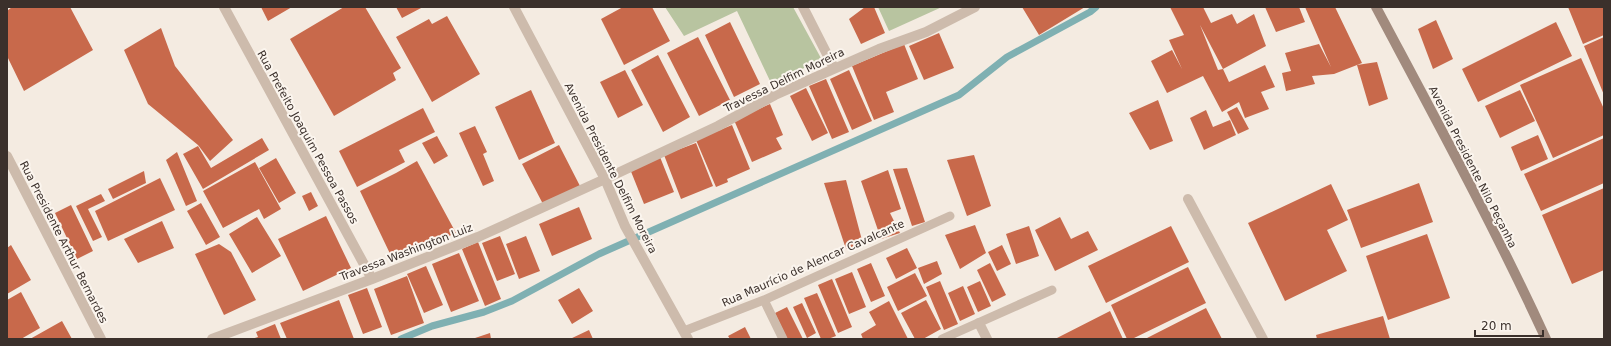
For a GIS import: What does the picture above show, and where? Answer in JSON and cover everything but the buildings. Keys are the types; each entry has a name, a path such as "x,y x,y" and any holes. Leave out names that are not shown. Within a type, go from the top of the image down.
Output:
{"main road":[{"name":"Avenida Presidente Nilo Peçanha","path":"1376,7 1430,107 1546,339"}],"street":[{"name":"Rua Prefeito Joaquim Pessoa Passos","path":"224,7 372,279"},
{"name":"Avenida Presidente Delfim Moreira","path":"514,7 605,180 638,250 686,335"},
{"path":"803,7 834,68"},
{"name":"Travessa Delfim Moreira","path":"605,180 834,68 879,49 926,32 975,7"},
{"name":"Rua Presidente Arthur Bernardes","path":"7,156 100,339"},
{"name":"Travessa Washington Luiz","path":"212,339 372,279 478,237 605,180"},
{"path":"1188,199 1263,339"},
{"path":"979,323 986,339"}],"lane":[{"name":"Rua Maurício de Alencar Cavalcante","path":"686,335 950,216"},
{"path":"942,339 1052,290"},
{"path":"764,300 783,339"}],"green space":[{"path":"665,7 793,7 822,60 771,83 737,11 684,36"},
{"path":"878,7 942,7 889,31"}],"waterway":[{"path":"401,339 432,326 484,312 512,301 599,254 959,95 1007,57 1090,12 1096,7"}]}
